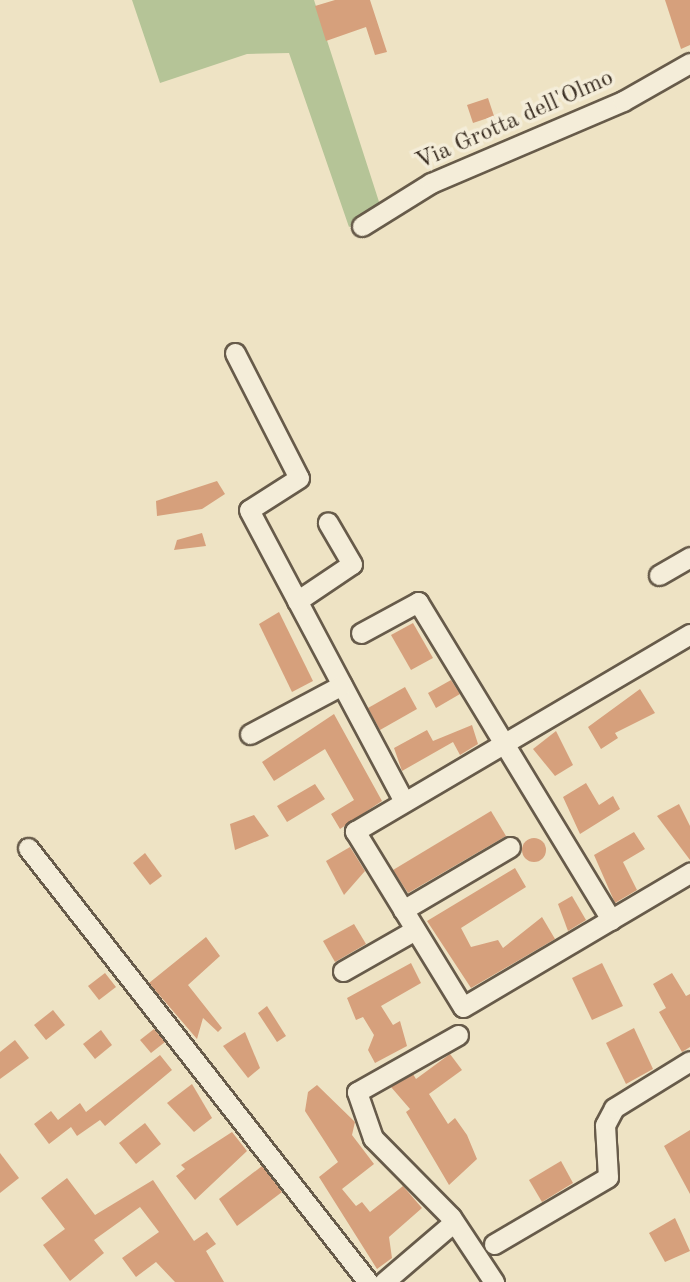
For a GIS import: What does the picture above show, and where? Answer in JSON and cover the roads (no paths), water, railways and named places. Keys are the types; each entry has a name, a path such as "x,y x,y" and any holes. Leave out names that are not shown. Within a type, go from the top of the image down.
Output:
{"street":[{"name":"Via Grotta dell'Olmo","path":"362,226 431,183 623,101 690,63"},
{"path":"235,353 299,478 249,510 404,801"},
{"path":"297,601 352,564 328,523"},
{"path":"659,575 690,557"},
{"path":"361,633 418,602 503,747 611,920"},
{"path":"690,634 503,747 355,831 463,1007 690,873"},
{"path":"250,734 342,685"},
{"path":"28,848 369,1282"},
{"path":"403,910 510,848"},
{"path":"343,971 415,930"},
{"path":"458,1035 357,1092 373,1138 454,1222 494,1282"},
{"path":"494,1244 608,1177 605,1125 614,1108 690,1061"},
{"path":"384,1282 454,1222"}]}
